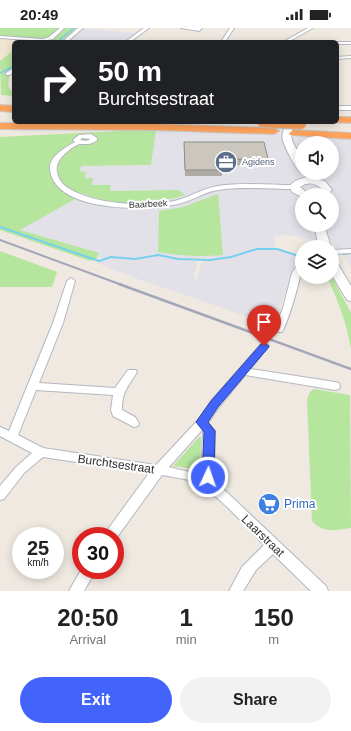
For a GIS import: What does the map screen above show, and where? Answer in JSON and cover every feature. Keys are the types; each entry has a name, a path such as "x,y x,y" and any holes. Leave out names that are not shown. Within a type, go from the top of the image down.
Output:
{"highway":[{"path":"0,116 12,116"},
{"path":"339,120 351,120"},
{"path":"0,124 274,131 295,127 351,126"},
{"path":"275,124 351,134"}],"street":[{"path":"0,37 43,40 51,38 62,28"},
{"path":"66,40 81,28"},
{"path":"129,40 144,28"},
{"path":"183,28 199,30 200,28"},
{"path":"223,40 232,28"},
{"path":"289,40 311,28"},
{"path":"339,43 351,43"},
{"path":"339,48 351,47"},
{"path":"339,58 351,57"},
{"path":"8,74 12,71"},
{"path":"339,108 351,108"},
{"path":"295,127 287,130 287,141 295,156"},
{"name":"Baarbeek","path":"79,142 65,150 57,160 53,170 56,180 66,190 82,198 103,204 128,206 178,202 217,188 294,187"},
{"path":"294,187 301,180"},
{"path":"313,180 326,186 326,188"},
{"path":"339,252 351,251"},
{"path":"339,276 351,297"},
{"path":"279,330 287,308 295,277"},
{"path":"12,437 58,322 71,281"},
{"name":"Burchtsestraat","path":"0,431 41,452 159,470 202,422 215,404 264,346"},
{"path":"243,370 251,373 335,386"},
{"path":"132,372 129,378 122,384 116,406 117,413 132,420 134,424"},
{"path":"33,386 119,392"},
{"path":"202,422 209,431 208,471 205,482"},
{"path":"0,495 20,470 41,452"},
{"path":"117,527 159,470"},
{"name":"Laarstraat","path":"159,470 183,474 205,482 214,488 321,591"},
{"path":"236,591 238,584 250,568 273,546"},
{"path":"76,591 83,579"}],"shaded area":[{"path":"79,28 136,33 125,40 64,40"},
{"path":"0,37 39,40 12,40 12,61 0,67"},
{"path":"201,129 318,136 295,136 295,180 339,180 339,137 351,138 351,267 339,251 339,240 312,240 289,235 275,236 275,250 295,254 295,272 289,281 275,326 135,278 97,263 114,258 134,260 156,256 177,260 197,261 194,278 197,280 202,261 209,261 210,258 179,258 154,254 133,258 112,256 104,259 19,230 84,194 184,194 178,190 110,191 92,185 80,172 81,166 151,165 156,131"}],"green space":[{"path":"0,28 79,28 64,40 28,40 0,37"},
{"path":"12,52 12,70 10,71 8,83 9,88 12,91 12,96 1,95 0,61"},
{"path":"122,131 156,131 151,165 81,166 80,171 86,172 85,178 93,178 92,185 111,185 110,191 178,190 185,195 148,203 121,203 84,194 20,230 99,253 96,259 90,261 0,230 0,137"},
{"path":"218,194 223,255 190,256 158,252 159,211 183,207"},
{"path":"0,251 57,272 52,287 0,287"},
{"path":"330,284 336,284 351,313 351,349 342,312"},
{"path":"314,389 350,395 351,528 330,530 321,528 312,521 307,399 310,392"},
{"path":"199,437 201,437 200,470 173,466"}],"building":[{"name":"Agidens","path":"184,142 264,142 268,159 231,159 232,167 222,167 222,170 185,170"}],"waterway":[{"path":"59,40 74,28"},
{"path":"0,73 12,67"},
{"path":"0,227 99,261 111,257 135,259 158,255 178,259 210,260 231,257 257,249 277,249 295,255"},
{"path":"343,254 351,253"}],"railway":[{"path":"0,240 122,285"},
{"path":"119,284 351,369"}],"place":[{"name":"Agidens","path":"226,162"},
{"name":"Prima","path":"269,504"}],"route":[{"path":"208,477 209,431 202,422 215,404 264,346"}]}
